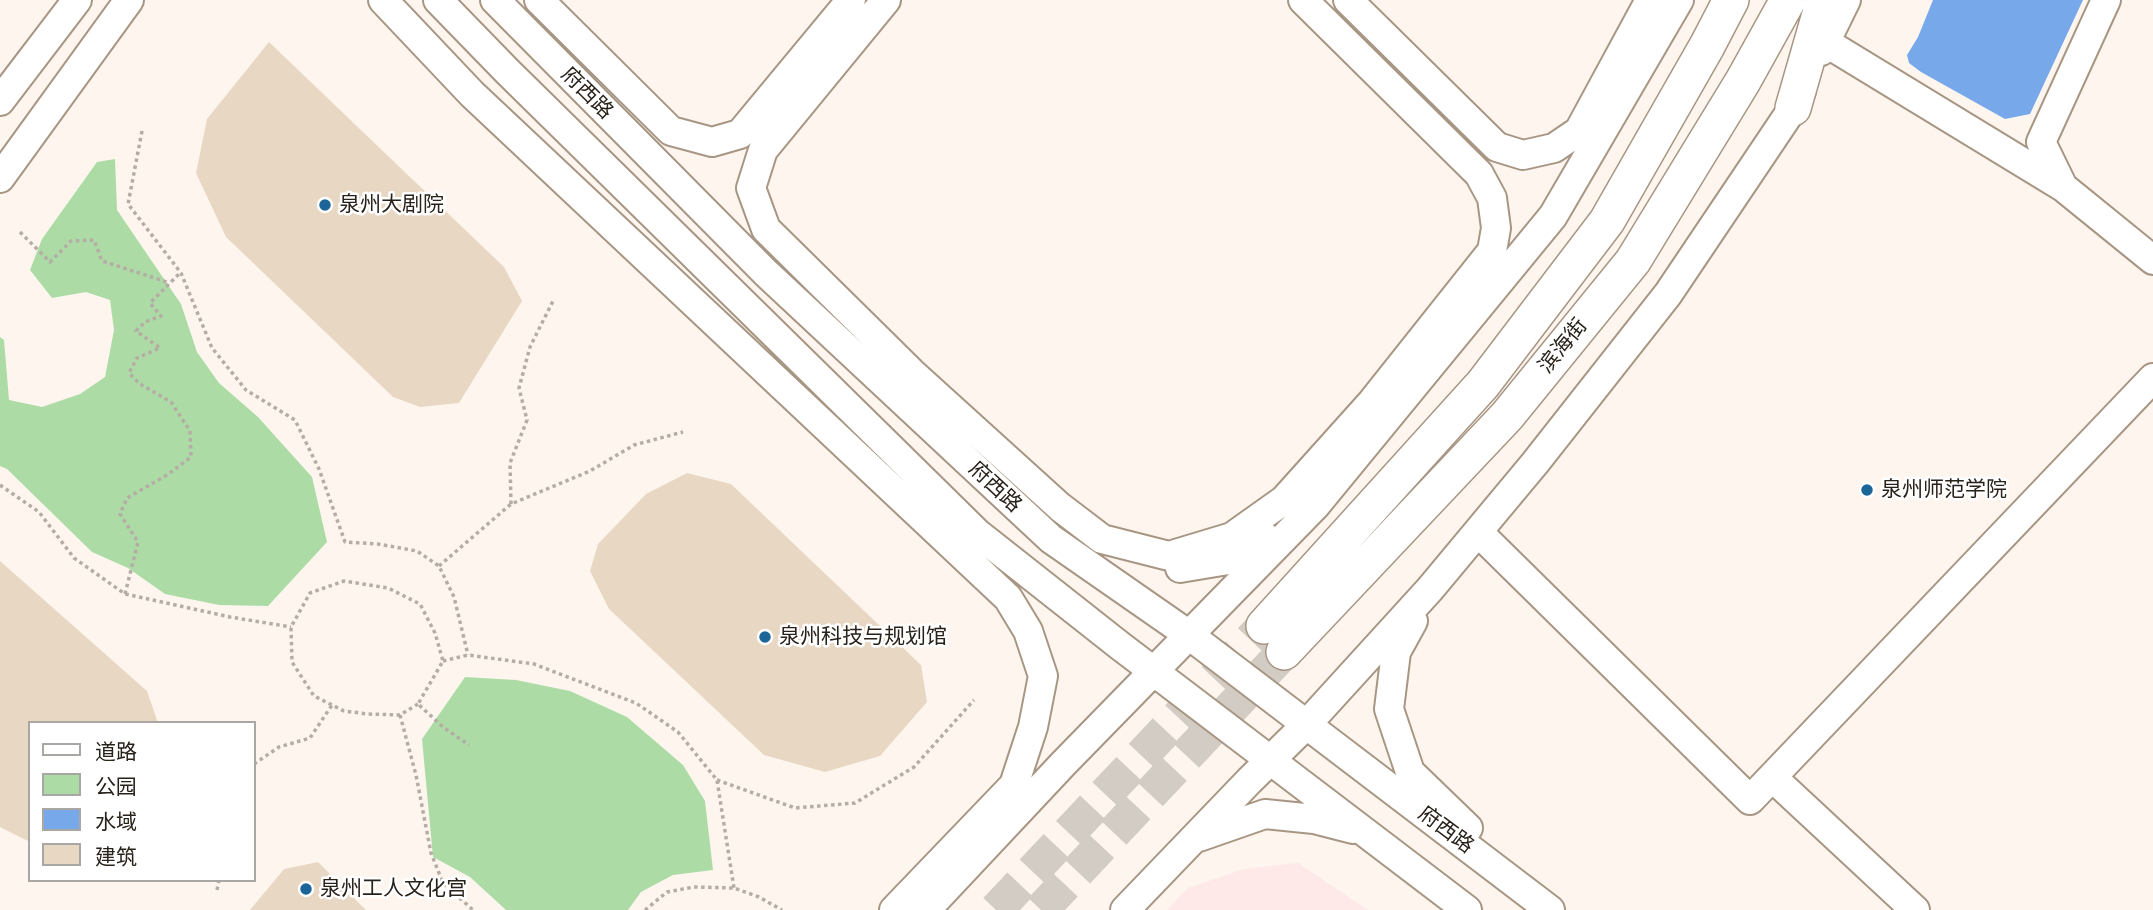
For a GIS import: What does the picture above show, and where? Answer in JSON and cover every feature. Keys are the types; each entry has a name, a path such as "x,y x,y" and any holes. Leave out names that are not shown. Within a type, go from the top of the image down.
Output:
{"main road":[{"name":"滨海街","path":"1731,0 1607,221 1483,384 1274,639 1507,416 1633,261 1744,81 1788,0"},
{"path":"1793,108 1824,0"}],"street":[{"path":"0,101 77,0"},
{"path":"0,178 129,0"},
{"path":"383,0 472,94 1008,598 1028,631 1043,676 1033,727 1014,785 894,910"},
{"name":"府西路","path":"438,0 977,533 1467,910"},
{"name":"府西路","path":"495,0 766,273 1051,540 1189,635 1552,910"},
{"path":"539,0 671,131 712,142 740,135 851,0"},
{"path":"766,273 742,189 747,147 868,0"},
{"path":"886,0 763,150 751,188 766,229 911,372 1060,507 1102,539 1168,556 1232,537 1284,500 1372,402 1492,251 1496,228 1492,198 1479,174 1303,0"},
{"path":"1324,0 1486,159 1502,194 1512,230 1512,266"},
{"path":"1348,0 1497,147 1522,155 1554,148 1579,131 1650,0"},
{"path":"926,910 1027,802 1315,506 1552,216 1679,0"},
{"path":"1125,910 1307,724 1430,589 1535,463 1668,294 1793,108 1846,0"},
{"path":"2063,187 2041,142 2106,0"},
{"path":"1825,42 2063,187 2153,260"},
{"path":"623,129 675,149 712,153 747,147"},
{"path":"1486,159 1523,169 1557,163 1596,141"},
{"path":"1478,532 1750,800 2153,378"},
{"path":"1051,540 1122,562 1170,569 1228,560 1315,506"},
{"path":"977,533 1025,592 1040,622 1056,674 1027,802"},
{"path":"1430,589 1396,652 1389,709 1410,772 1552,910"},
{"path":"1772,776 1915,910"},
{"path":"1194,839 1265,814 1314,819 1366,833"}],"path":[{"path":"142,131 128,204 181,273 212,348 246,390 295,420 319,469 345,542 378,544 417,551 439,566 454,597 468,655"},
{"path":"20,232 50,262 71,241 94,240 102,261 170,283"},
{"path":"125,594 138,542 120,514 127,498 167,475 191,457 190,431 171,402 140,384 129,373 137,358 160,348 136,331 145,322 161,317 150,303 181,273"},
{"path":"511,504 510,463 527,420 519,388 530,347 553,301"},
{"path":"439,566 511,504 590,471 634,445 683,432"},
{"path":"0,492 1,486 39,512 74,558 125,594 230,617 291,626"},
{"path":"344,581 387,588 421,604 435,633 443,661 418,704 400,715 344,711 314,696 292,662 291,626 310,593 344,581"},
{"path":"443,661 468,655 534,664 636,703 678,732 717,780 734,888"},
{"path":"717,780 795,808 855,803 914,767 974,700"},
{"path":"418,704 469,746"},
{"path":"256,763 279,747 310,738 332,705"},
{"path":"400,715 416,775 431,853 443,883 473,910"},
{"path":"217,890 219,882"},
{"path":"645,910 667,892 694,887 734,888 759,897 782,910"}],"shaded area":[{"path":"1298,863 1368,910 1167,910 1188,888 1244,869"}],"green space":[{"path":"115,159 117,210 181,304 197,352 219,383 258,417 312,477 327,542 268,606 219,605 165,594 128,568 92,552 7,469 0,466 0,337 4,340 9,400 42,407 80,394 105,377 114,330 110,300 86,292 52,298 30,270 42,239 97,162"},
{"path":"465,677 516,680 570,691 627,717 683,765 705,801 713,870 673,875 641,892 628,910 506,910 470,877 433,857 422,739"}],"water":[{"path":"1933,0 2083,0 2030,114 2005,119 1909,63 1907,55 1918,37"}],"building":[{"name":"泉州大剧院","path":"269,42 504,267 522,301 459,403 420,407 393,397 226,237 196,173 207,119"},
{"name":"泉州科技与规划馆","path":"687,473 731,484 921,665 927,702 880,756 825,772 764,755 609,609 590,571 598,544 646,494"},
{"path":"0,561 147,691 157,721 28,721 28,841 0,827"},
{"name":"泉州工人文化宫","path":"318,862 366,910 250,910 284,869"}],"tunnel":[{"path":"996,910 1264,626"},
{"path":"1041,910 1284,652"}],"place":[{"name":"泉州大剧院","path":"325,205"},
{"name":"泉州师范学院","path":"1867,490"},
{"name":"泉州科技与规划馆","path":"765,637"},
{"name":"泉州工人文化宫","path":"306,889"}]}
